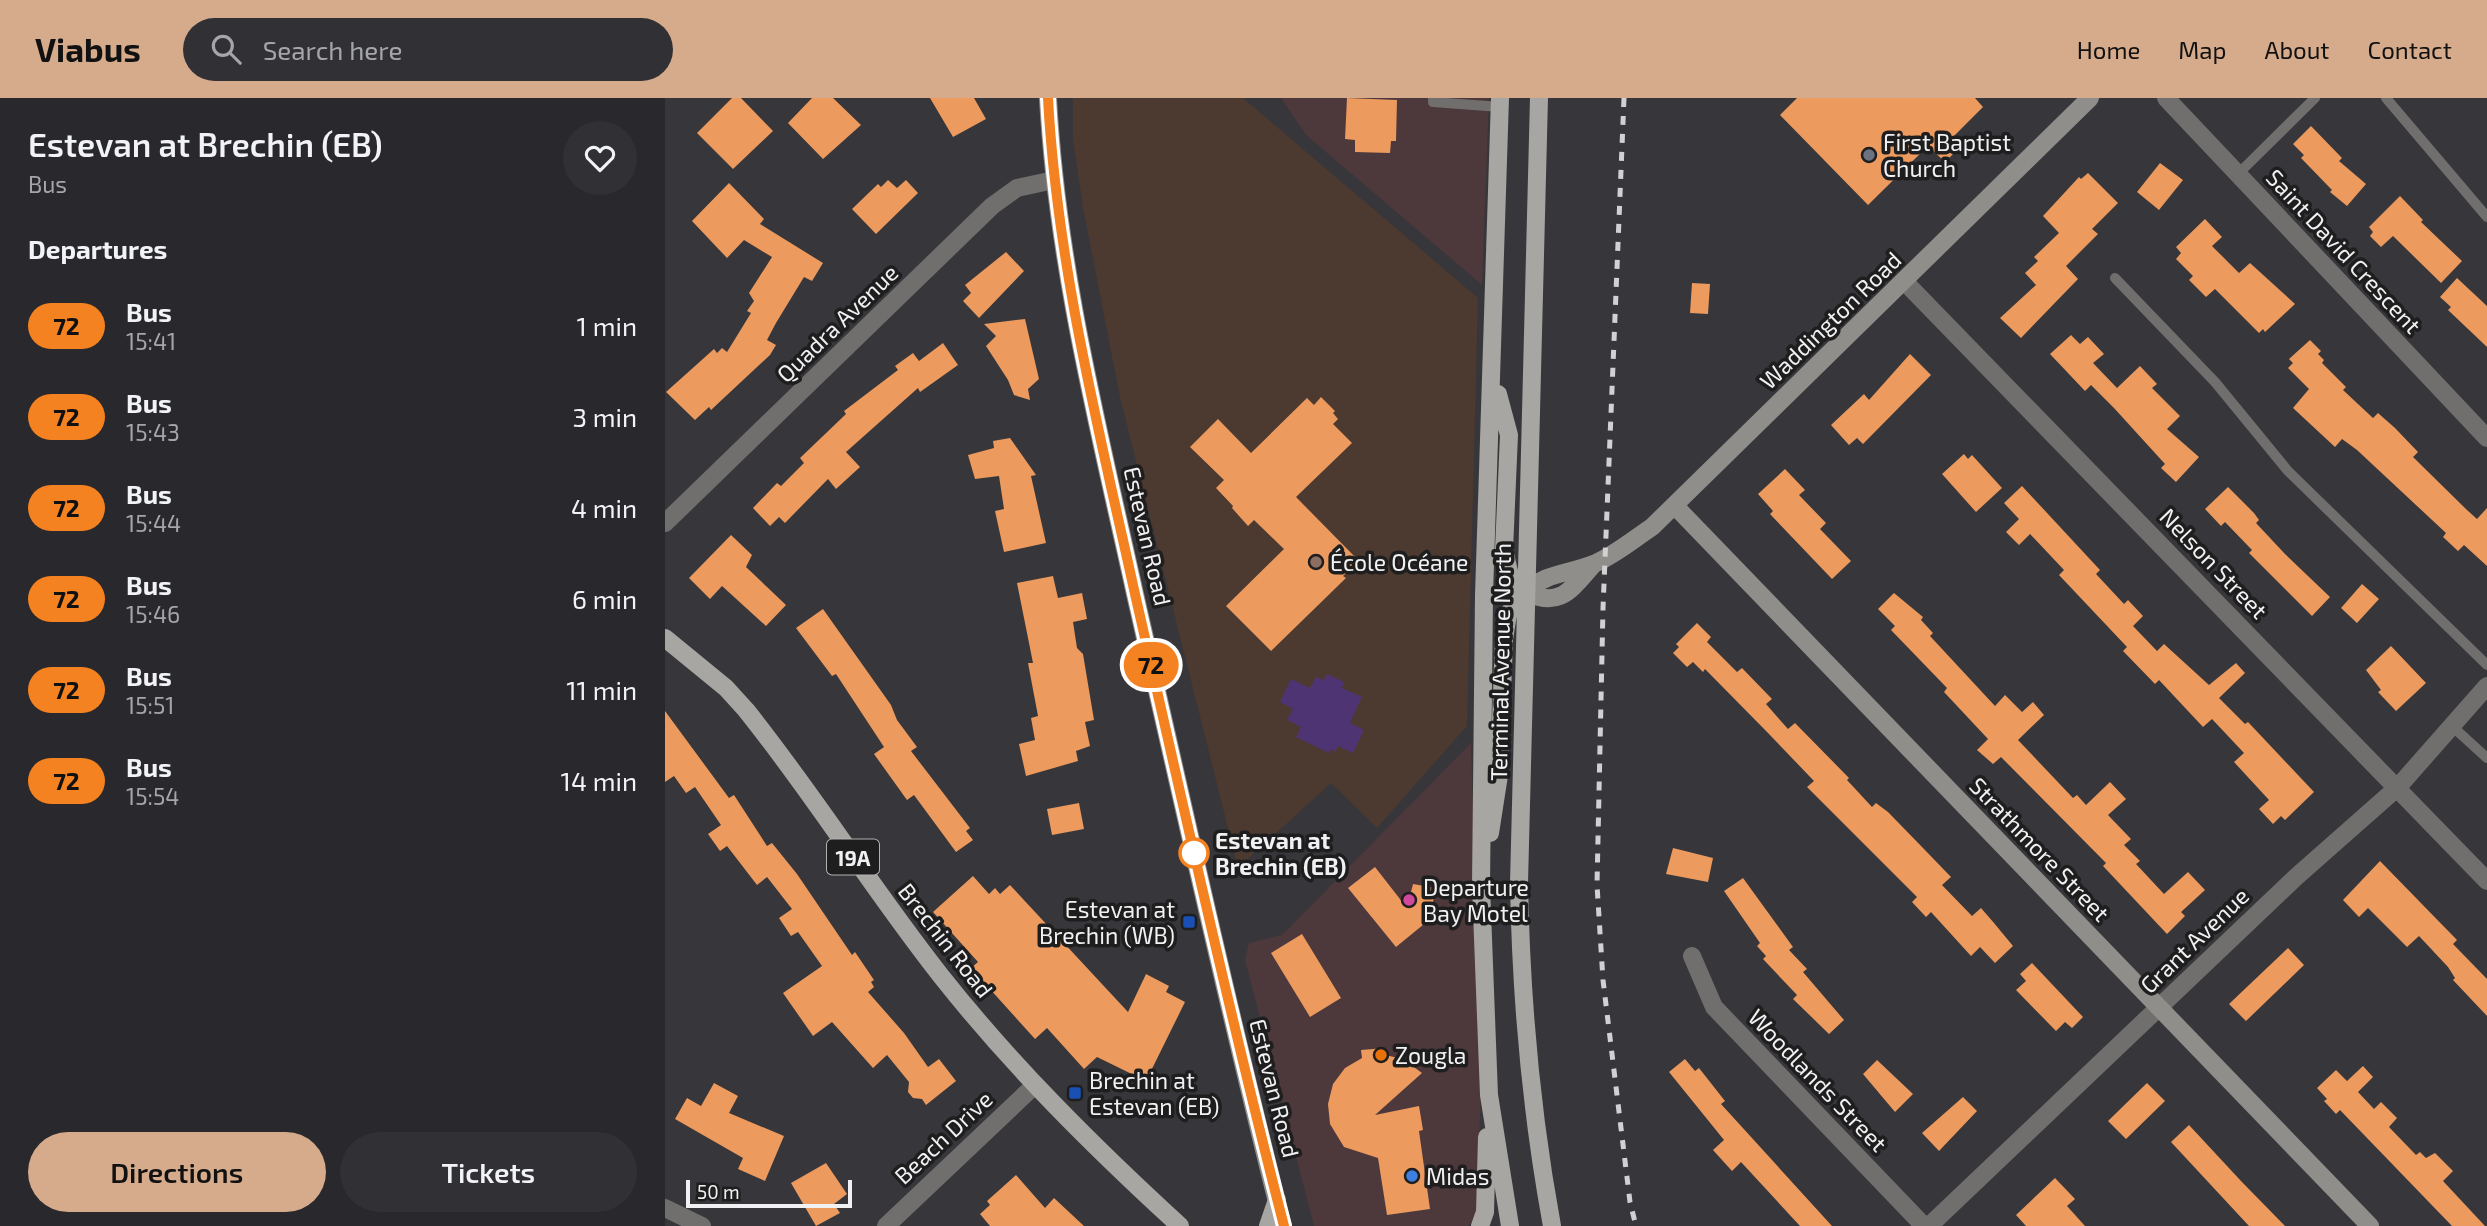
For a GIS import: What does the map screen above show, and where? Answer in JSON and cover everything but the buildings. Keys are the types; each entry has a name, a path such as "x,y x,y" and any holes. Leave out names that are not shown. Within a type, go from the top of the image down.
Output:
{"main road":[{"name":"Terminal Avenue North","path":"1539,98 1538,257 1525,592 1521,977 1529,1087 1552,1226"},
{"name":"Terminal Avenue North","path":"1500,102 1484,595 1481,886 1489,1095 1510,1226"},
{"path":"1481,886 1499,775 1504,639 1508,614 1525,592 1510,576 1504,550 1509,435 1493,375"},
{"name":"Brechin Road","path":"665,638 726,688 746,710 939,974 1035,1085 1180,1226"},
{"path":"1481,1226 1485,1212 1489,1095"},
{"path":"1268,1226 1277,1200"}],"street":[{"name":"Estevan Road","path":"1048,98 1054,180 1075,313 1105,459 1214,941 1283,1226"},
{"name":"Waddington Road","path":"1525,592 1537,580 1594,564 1652,527 2090,98"},
{"name":"Saint David Crescent","path":"2166,98 2487,438"},
{"name":"Quadra Avenue","path":"665,523 992,206 1017,188 1054,180"},
{"name":"Nelson Street","path":"1904,281 2487,881"},
{"name":"Strathmore Street","path":"1675,506 2370,1226"},
{"name":"Grant Avenue","path":"1929,1226 2296,877 2398,787 2453,727 2480,705 2487,685"},
{"name":"Woodlands Street","path":"1692,957 1714,1007 1924,1226"},
{"name":"Beach Drive","path":"886,1226 1035,1085"},
{"path":"665,1208 702,1226"}],"lane":[{"path":"1433,98 1433,102 1500,102"},
{"path":"2238,174 2315,98"},
{"path":"2386,98 2487,217"},
{"path":"2115,278 2215,382 2288,471 2487,664"},
{"path":"2453,727 2487,758"}],"shaded area":[{"name":"École Océane","path":"1073,98 1243,98 1478,298 1467,726 1377,828 1331,783 1238,868 1120,397 1083,208 1073,139"},
{"path":"1281,98 1489,98 1482,285 1306,135"},
{"path":"1327,674 1344,682 1342,688 1362,697 1350,723 1364,730 1353,753 1338,746 1335,752 1331,749 1329,753 1296,737 1301,727 1287,720 1293,709 1280,702 1291,679 1310,688 1316,677 1324,680"},
{"path":"1471,743 1481,1092 1476,1215 1468,1226 1314,1226 1245,960 1249,943 1282,935"}],"railway":[{"path":"1624,98 1603,608 1597,885 1603,980 1630,1202 1636,1226"}],"bus line":[{"name":"72","path":"1048,98 1058,208 1085,365 1214,941 1284,1226"}],"place":[{"name":"First Baptist Church","path":"1869,155"},
{"name":"École Océane","path":"1316,562"},
{"name":"Estevan at Brechin (EB)","path":"1194,853"},
{"name":"Departure Bay Motel","path":"1409,900"},
{"name":"Estevan at Brechin (WB)","path":"1189,922"},
{"name":"Zougla","path":"1381,1055"},
{"name":"Brechin at Estevan (EB)","path":"1075,1093"},
{"name":"Midas","path":"1412,1176"}]}
